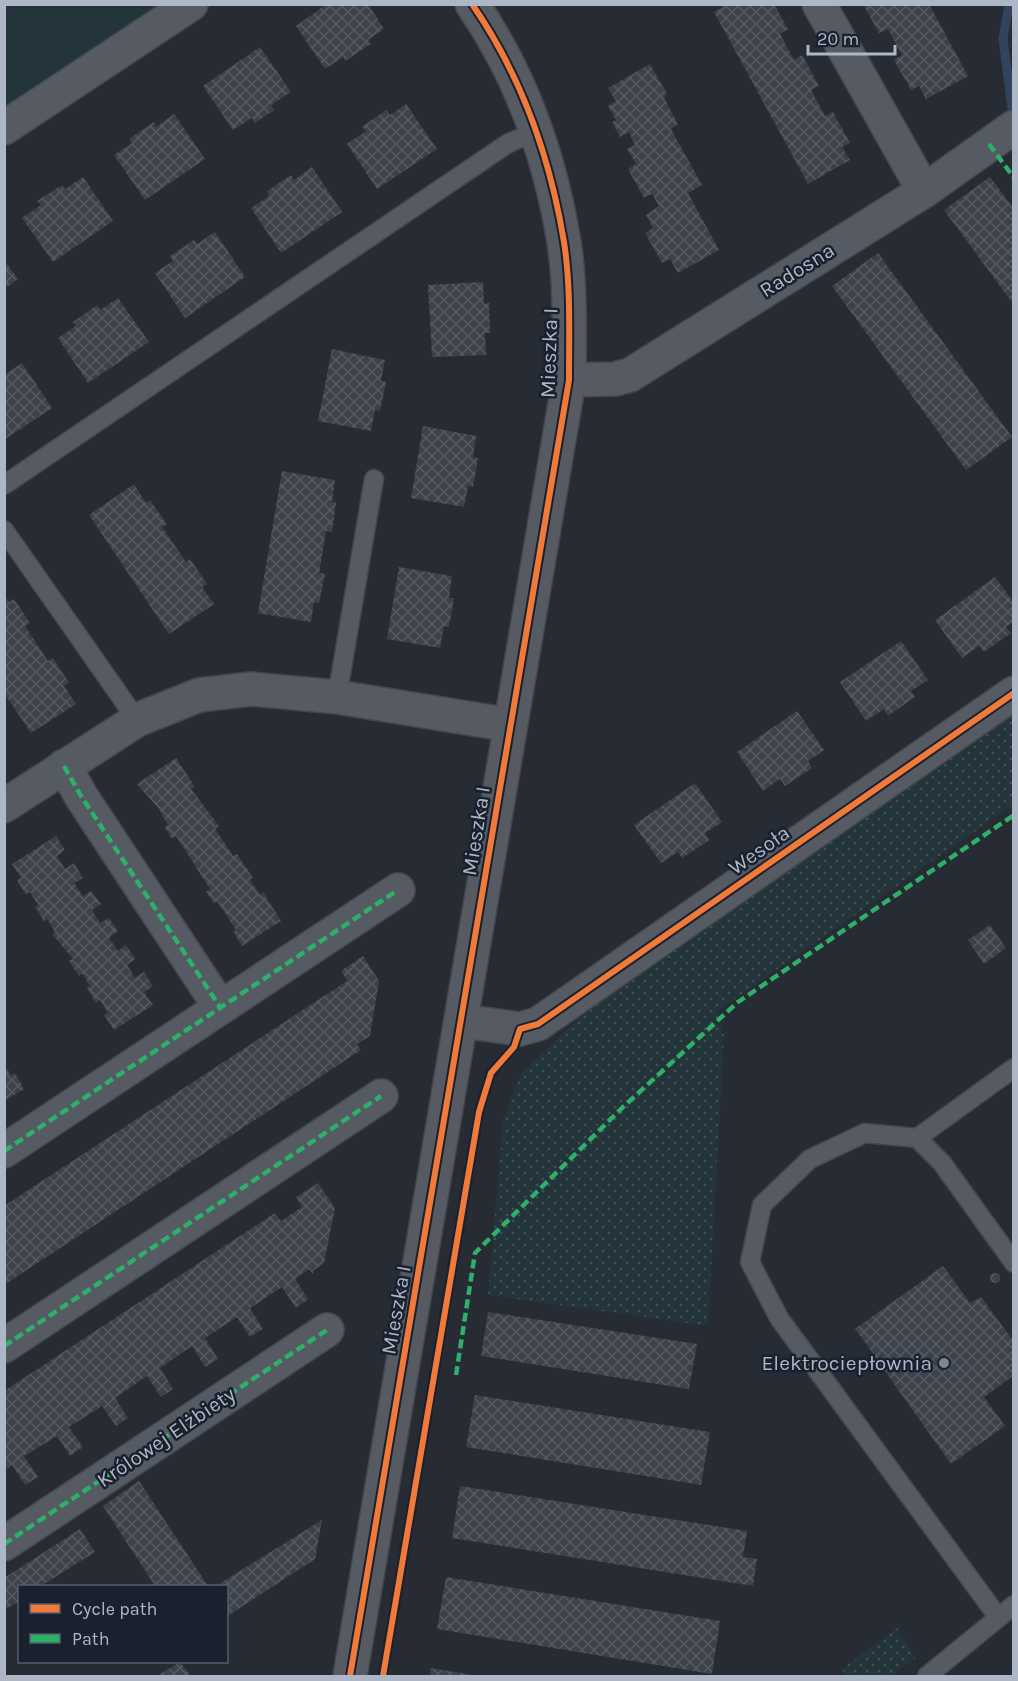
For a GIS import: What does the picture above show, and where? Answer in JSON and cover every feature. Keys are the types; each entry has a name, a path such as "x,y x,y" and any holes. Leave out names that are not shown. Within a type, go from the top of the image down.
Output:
{"street":[{"path":"4,128 191,4"},
{"name":"Mieszka I","path":"350,1677 569,380 569,321 564,243 538,130 520,91 472,4"},
{"path":"819,4 924,191"},
{"name":"Radosna","path":"569,380 615,379 630,375 924,191 1014,127"},
{"path":"4,806 137,720 199,694 251,688 337,697 510,725"},
{"name":"Wesoła","path":"462,1021 520,1029 538,1024 1014,693"},
{"path":"64,766 81,796 220,1007"},
{"path":"4,1151 398,890"},
{"path":"4,1346 381,1096"},
{"name":"Królowej Elżbiety","path":"4,1544 327,1330"}],"lane":[{"path":"4,485 507,144 538,130"},
{"path":"337,697 374,479"},
{"path":"4,530 137,720"},
{"path":"917,1138 1014,1068"},
{"path":"998,1617 779,1318 750,1262 762,1205 810,1159 865,1132 917,1138 942,1163 1014,1263"},
{"path":"927,1676 1014,1605"}],"shaded area":[{"path":"5,5 194,5 5,132"},
{"path":"1013,702 1013,805 716,1012 724,1035 708,1326 488,1295 503,1121 520,1075 640,959"},
{"path":"897,1628 916,1658 892,1676 845,1676 842,1669"}],"building":[{"path":"327,4 368,4 384,29 368,40 371,44 345,61 343,57 325,69 296,26"},
{"path":"728,4 774,4 788,29 780,34 794,60 802,55 819,86 811,90 825,116 833,112 850,143 842,147 850,160 808,184 714,12"},
{"path":"863,4 929,4 968,76 926,99 919,86 911,90 894,60 902,55 888,29 879,33"},
{"path":"260,47 291,92 271,105 274,110 255,123 252,118 233,130 203,86"},
{"path":"650,64 667,94 664,98 678,124 671,129 702,185 688,193 719,250 678,273 670,259 662,263 645,233 653,228 646,215 659,206 652,194 644,198 628,169 636,164 627,149 635,145 629,132 620,137 612,122 616,120 608,106 616,101 608,88"},
{"path":"406,104 437,149 377,189 347,144 366,131 362,127 386,110 390,115"},
{"path":"174,114 205,159 145,200 114,155 132,143 129,139 154,122 156,127"},
{"path":"312,167 342,212 281,253 251,208 269,196 267,191 291,175 294,180"},
{"path":"83,177 113,221 53,262 22,218 41,205 37,201 62,185 65,189"},
{"path":"990,177 1014,209 1014,305 944,210"},
{"path":"215,232 245,277 185,318 155,273 173,261 170,256 194,240 197,244"},
{"path":"878,253 1012,437 966,470 832,286"},
{"path":"4,260 18,279 4,289"},
{"path":"483,282 484,304 489,303 490,333 485,333 486,355 432,357 428,285"},
{"path":"118,298 149,342 88,383 58,338 76,326 73,322 97,305 100,310"},
{"path":"332,349 385,360 381,381 386,382 380,411 375,410 371,431 318,421"},
{"path":"22,363 52,408 4,440 4,375"},
{"path":"423,426 476,436 473,457 478,458 473,487 468,486 464,507 411,498"},
{"path":"282,471 335,480 332,502 336,503 332,532 326,531 319,573 325,574 319,603 314,602 311,622 258,613"},
{"path":"134,484 146,503 150,500 167,524 162,527 186,562 190,559 207,584 202,587 214,604 169,634 89,515"},
{"path":"399,567 452,576 449,598 454,598 449,627 444,626 440,648 387,639"},
{"path":"995,577 1014,603 1014,621 1006,627 1011,633 984,652 979,646 962,658 935,620"},
{"path":"4,594 9,602 14,599 30,623 25,626 48,661 53,658 69,683 64,686 76,704 31,733 4,693"},
{"path":"901,641 928,680 911,691 915,697 888,716 884,709 866,721 840,682"},
{"path":"797,711 824,750 808,761 812,768 785,786 780,779 763,791 737,752"},
{"path":"176,758 195,787 191,789 219,826 215,829 233,856 237,854 253,878 250,880 260,895 263,892 281,921 242,946 233,932 236,930 217,901 214,903 206,892 210,889 176,836 172,839 165,827 168,825 159,809 137,784"},
{"path":"695,783 722,822 705,833 709,840 696,849 682,858 678,852 661,863 634,825"},
{"path":"56,836 65,850 57,856 65,869 74,863 83,878 74,883 83,896 91,891 101,904 92,910 100,923 109,918 118,931 109,938 118,951 126,945 135,959 127,965 135,978 144,972 153,986 144,992 153,1005 114,1030 104,1015 108,1013 100,1000 96,1003 87,988 90,986 82,973 79,976 69,961 73,959 52,934 55,932 47,919 44,921 35,907 38,905 30,892 26,895 17,880 21,878 12,864"},
{"path":"990,925 1006,948 984,964 968,940"},
{"path":"363,956 379,981 370,1036 357,1044 361,1050 4,1285 4,1206 347,981 341,971"},
{"path":"4,1065 11,1075 15,1073 24,1089 4,1101"},
{"path":"318,1183 335,1208 324,1263 313,1271 313,1274 309,1269 295,1279 308,1299 296,1308 282,1287 250,1308 263,1329 250,1337 237,1317 205,1338 218,1359 205,1367 192,1346 160,1368 173,1389 161,1397 147,1376 115,1398 128,1418 116,1426 102,1406 69,1427 83,1447 70,1456 57,1436 24,1456 38,1477 25,1485 12,1465 4,1470 4,1391 275,1213 281,1221 302,1207 296,1197"},
{"name":"Elektrociepłownia","path":"943,1266 970,1303 981,1297 1014,1342 1014,1375 984,1397 1005,1426 951,1464 882,1367 880,1369 872,1358 875,1356 855,1329"},
{"path":"995,1273 1000,1278 995,1283 990,1278"},
{"path":"488,1312 697,1344 689,1389 481,1356"},
{"path":"475,1395 710,1432 701,1485 466,1447"},
{"path":"139,1481 207,1585 154,1585 103,1506"},
{"path":"460,1486 747,1531 743,1557 757,1559 753,1586 452,1538"},
{"path":"322,1520 315,1559 228,1616 228,1585 218,1585"},
{"path":"80,1529 95,1552 43,1585 18,1585 18,1602 4,1610 4,1578"},
{"path":"446,1577 720,1621 712,1674 437,1629"},
{"path":"181,1663 191,1676 157,1676"},
{"path":"431,1668 473,1675 473,1676 430,1676"}],"waterway":[{"path":"1009,4 1003,39 1012,108"}],"marked path":[{"path":"989,144 1014,178"},
{"path":"64,766 81,796 220,1007"},
{"path":"456,1375 475,1253 623,1107 738,1002 1014,815"},
{"path":"4,1151 398,890"},
{"path":"4,1346 381,1096"},
{"path":"4,1544 327,1330"}],"cycle path":[{"path":"350,1676 569,380 568,276 564,242 551,179 519,88 505,59 472,4"},
{"path":"383,1676 479,1112 491,1073 514,1047 520,1029 538,1024 1014,693"}],"place":[{"name":"Elektrociepłownia","path":"944,1363"}]}
